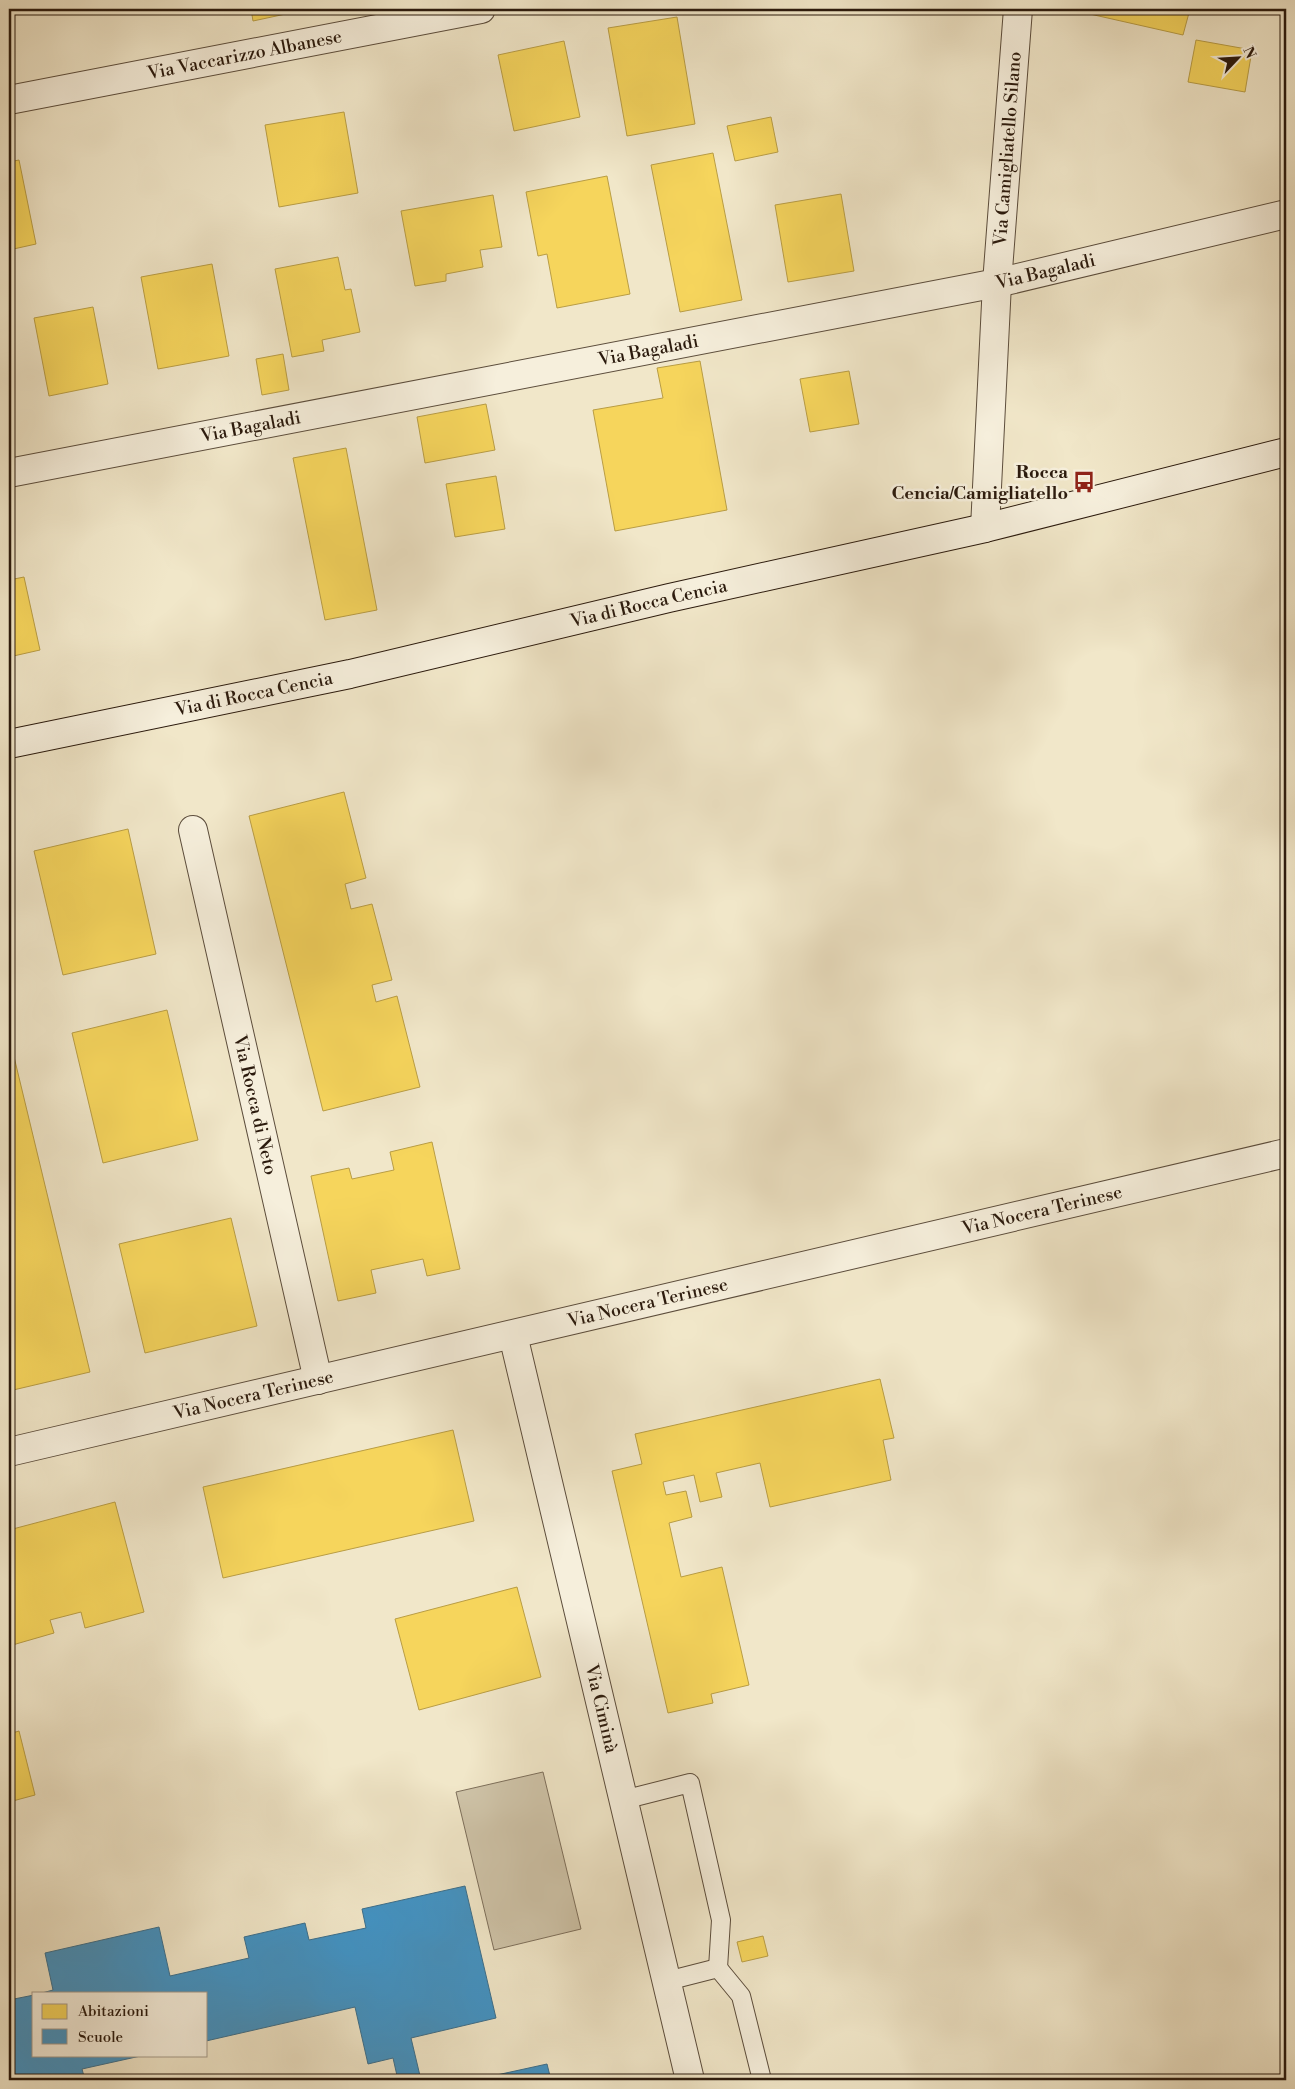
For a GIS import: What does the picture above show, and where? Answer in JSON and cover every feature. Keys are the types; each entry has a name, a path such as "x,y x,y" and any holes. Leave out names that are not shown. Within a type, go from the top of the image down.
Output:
{"street":[{"name":"Via Vaccarizzo Albanese","path":"9,100 482,9"},
{"name":"Via Camigliatello Silano","path":"985,528 997,283 1018,9"},
{"name":"Via Bagaladi","path":"9,473 997,283 1286,214"},
{"name":"Via di Rocca Cencia","path":"9,744 350,674 669,598 985,528 1286,452"},
{"name":"Via Rocca di Neto","path":"193,830 318,1380"},
{"name":"Via Nocera Terinese","path":"9,1452 1286,1153"},
{"name":"Via Ciminà","path":"513,1335 690,2080"}],"lane":[{"path":"623,1800 690,1784 721,1920 718,1968 741,1996 762,2080"},
{"path":"666,1981 718,1968"}],"shaded area":[{"path":"543,1772 581,1929 494,1950 456,1792"}],"building: Abitazioni":[{"path":"251,9 309,9 253,21"},
{"path":"1082,9 1190,9 1183,35 1081,12"},
{"path":"677,17 695,124 627,136 608,28"},
{"path":"1196,40 1252,50 1245,92 1188,82"},
{"path":"564,41 580,117 514,131 498,55"},
{"path":"344,112 358,193 279,207 265,125"},
{"path":"771,117 778,152 735,161 727,126"},
{"path":"713,153 742,300 680,312 651,165"},
{"path":"19,160 36,244 9,250 9,162"},
{"path":"607,176 630,294 557,308 547,254 538,256 526,192"},
{"path":"841,194 854,271 788,282 775,205"},
{"path":"493,195 502,247 480,250 483,267 446,274 446,281 415,286 401,211"},
{"path":"338,257 345,290 351,289 360,332 322,340 324,351 292,357 275,269"},
{"path":"212,264 229,356 158,369 141,277"},
{"path":"93,307 108,384 49,396 34,318"},
{"path":"283,354 289,390 262,395 256,359"},
{"path":"700,361 727,510 615,531 593,410 663,398 657,368"},
{"path":"849,371 859,424 810,432 800,379"},
{"path":"486,404 495,450 425,463 417,417"},
{"path":"346,448 377,610 325,620 293,458"},
{"path":"496,476 505,529 455,537 446,484"},
{"path":"24,577 40,650 9,657 9,580"},
{"path":"344,792 366,878 345,884 351,909 372,904 392,980 372,985 376,1002 397,996 420,1087 323,1111 249,816"},
{"path":"128,829 156,954 63,975 34,851"},
{"path":"167,1010 198,1140 103,1163 72,1033"},
{"path":"9,1036 90,1372 9,1391"},
{"path":"432,1142 460,1269 427,1276 423,1259 371,1270 376,1293 338,1301 311,1176 349,1168 352,1179 394,1170 390,1152"},
{"path":"231,1218 257,1326 145,1353 119,1244"},
{"path":"880,1379 894,1438 883,1440 891,1480 770,1507 760,1463 716,1473 722,1497 700,1502 694,1475 663,1482 666,1495 686,1491 692,1517 669,1523 681,1577 722,1567 749,1685 711,1694 713,1703 668,1713 612,1471 642,1464 635,1434"},
{"path":"453,1430 474,1521 223,1578 203,1487"},
{"path":"115,1502 144,1612 85,1628 81,1612 50,1620 54,1633 9,1646 9,1530"},
{"path":"517,1587 541,1677 419,1710 395,1619"},
{"path":"19,1731 35,1795 9,1802 9,1734"},
{"path":"763,1936 768,1956 742,1962 737,1942"}],"building: Scuole":[{"path":"465,1886 496,2018 411,2038 421,2080 398,2080 393,2058 368,2064 355,2007 208,2041 208,1992 46,1992 53,1990 45,1953 159,1927 170,1976 249,1958 244,1937 305,1923 309,1940 366,1928 362,1909"},
{"path":"32,1995 32,2056 140,2056 82,2069 85,2080 9,2080 9,2000"},
{"path":"547,2064 551,2080 474,2080"}],"place":[{"name":"Rocca Cencia/Camigliatello","path":"1084,482"}]}
